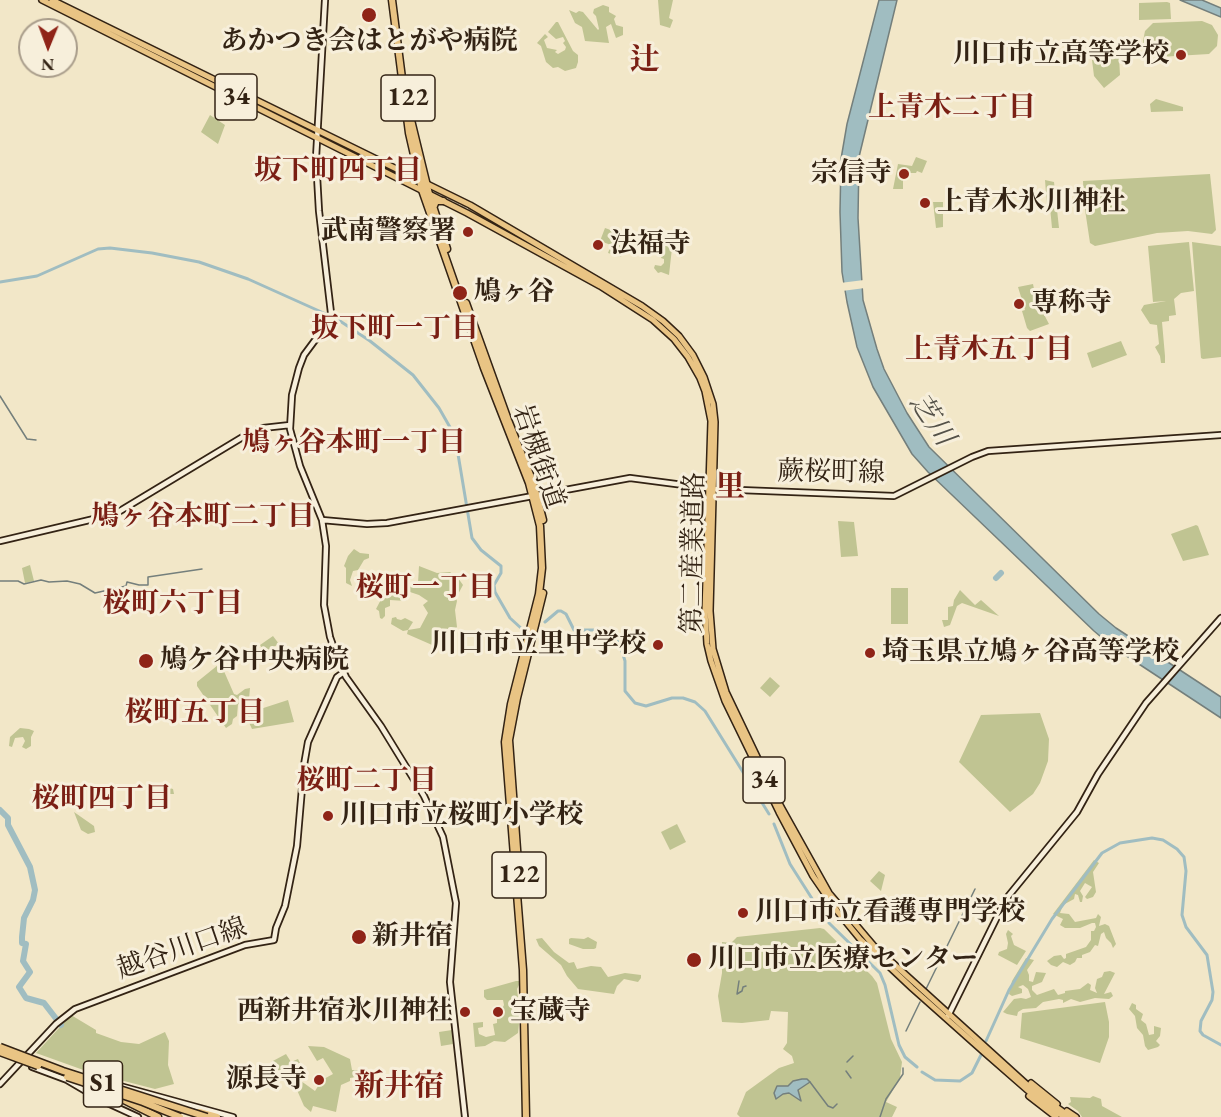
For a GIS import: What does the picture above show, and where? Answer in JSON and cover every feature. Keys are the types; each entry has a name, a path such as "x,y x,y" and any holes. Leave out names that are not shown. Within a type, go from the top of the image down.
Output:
{"highway":[{"name":"岩槻街道","path":"395,0 409,133 420,181 429,194 535,494 544,532 546,567 543,595 511,704 506,728 505,751 523,970 528,1117"},
{"name":"岩槻街道","path":"395,0 424,188 484,368 535,494"},
{"path":"405,174 414,171 416,166"},
{"path":"434,209 436,201 443,201"},
{"name":"S1","path":"0,1049 82,1082 180,1117"},
{"name":"S1","path":"0,1049 207,1117"},
{"path":"82,1082 133,1103 158,1117"},
{"path":"158,1101 218,1117"}],"main road":[{"name":"第二産業道路","path":"42,0 362,151 420,181"},
{"name":"第二産業道路","path":"52,0 209,80 362,162 480,210 556,259"},
{"path":"325,0 316,138 317,180 330,316 325,328 303,355 291,395 290,425 296,453 322,520 326,546 324,604 330,637 344,672 381,726 424,796 443,837 456,903 451,990 465,1117"},
{"path":"362,151 367,158 362,162"},
{"path":"377,168 371,162 378,159"},
{"name":"第二産業道路","path":"429,194 556,259 654,314 688,347 699,366 712,404 716,436 712,489 711,630 713,649 726,692 781,807 829,893 852,923 881,954 1032,1094 1070,1117"},
{"path":"0,541 115,514 246,435 263,428 290,425"},
{"name":"蕨桜町線","path":"322,520 362,524 387,523 630,478 712,489 894,496 988,451 1221,435"},
{"path":"947,1016 1003,904 1077,812 1098,774 1149,699 1221,618"},
{"name":"越谷川口線","path":"0,1084 60,1020 79,1006 245,945 274,940 285,906 299,838 304,765 308,742 338,677 344,672"},
{"path":"0,1049 27,1055 106,1082 233,1117"},
{"path":"0,1049 20,1062 67,1080 101,1101 138,1117"},
{"path":"1009,1071 1070,1117"},
{"path":"1009,1071 1030,1097 1056,1117"}],"green space":[{"path":"658,0 673,0 669,18 673,20 670,28 660,25"},
{"path":"1139,3 1170,3 1171,19 1139,20"},
{"path":"603,5 609,7 609,12 616,16 614,19 616,25 623,27 623,35 616,38 611,24 606,27 609,43 585,41 582,27 575,23 569,10 576,13 583,12 598,30 596,16 593,13 594,9"},
{"path":"1202,21 1212,25 1218,35 1217,46 1209,54 1159,57 1151,55 1144,47 1145,31 1153,23"},
{"path":"556,22 573,51 578,55 576,68 565,71 558,67 553,68 546,62 541,46 537,43 545,34 548,37 544,40 547,48 557,50 555,52 558,54 565,50 563,37 556,39 548,32"},
{"path":"1119,57 1120,75 1104,88 1094,76 1092,60"},
{"path":"1156,99 1183,107 1183,111 1151,112 1150,104"},
{"path":"210,115 225,125 218,144 201,132"},
{"path":"916,157 927,161 922,173 917,171 908,173 908,169 899,169 898,176 903,179 903,189 893,189 898,164 912,166"},
{"path":"1210,174 1216,230 1212,234 1188,231 1157,233 1095,246 1090,243 1083,181"},
{"path":"1045,180 1054,182 1059,228 1052,228"},
{"path":"933,202 943,202 943,227 936,228"},
{"path":"605,228 622,234 627,240 621,257 608,253 611,245 600,241"},
{"path":"1189,242 1194,291 1181,293 1174,299 1176,315 1169,316 1169,321 1162,322 1165,363 1161,363 1155,347 1159,344 1157,325 1150,324 1141,310 1144,305 1166,301 1153,302 1148,246"},
{"path":"1192,242 1221,246 1221,357 1201,358"},
{"path":"663,245 672,248 669,275 658,273 654,268 655,265 661,266 664,263 664,259 661,258 664,250 660,249"},
{"path":"1033,284 1036,299 1049,324 1030,331 1022,311 1025,310 1018,287"},
{"path":"1121,341 1127,355 1092,368 1087,353"},
{"path":"838,521 854,522 858,556 841,557"},
{"path":"1196,525 1209,555 1183,561 1171,534"},
{"path":"354,549 360,553 369,554 369,558 364,560 358,570 353,571 350,580 352,586 346,583 344,566"},
{"path":"30,565 34,581 25,583 22,568"},
{"path":"419,566 437,573 450,572 458,578 463,585 456,598 457,627 453,631 445,630 440,637 439,648 407,634 408,630 420,628 428,613 423,605 428,601 404,590 399,597 407,599 406,601 390,600 390,606 385,608 385,616 382,619 376,609 387,588 396,582 408,588 417,583 426,587 418,583"},
{"path":"891,588 908,588 908,624 891,624"},
{"path":"960,590 975,605 981,600 999,616 962,603 957,606 950,625 944,627 942,620 948,620 948,607 953,606"},
{"path":"396,617 401,620 405,618 413,622 408,630 403,631 391,624 392,618"},
{"path":"273,636 279,644 264,652 260,645"},
{"path":"218,665 223,669 234,694 237,695 250,688 251,705 254,704 257,708 249,710 238,704 237,716 226,728 197,686 197,682"},
{"path":"770,677 780,686 770,697 760,688"},
{"path":"288,700 294,722 252,729 246,716 249,715 248,713"},
{"path":"1040,713 1049,739 1048,761 1040,783 1033,794 1010,812 959,762 981,715"},
{"path":"20,728 34,731 31,746 26,749 22,747 25,741 23,737 15,738 12,747 9,746 10,737"},
{"path":"161,788 173,789 174,794 168,794 165,805 161,807"},
{"path":"74,812 94,826 95,832 88,834 81,830"},
{"path":"677,824 686,842 670,850 661,832"},
{"path":"1094,860 1099,863 1093,872 1096,892 1093,897 1087,899 1085,897 1092,887 1085,883 1080,891 1083,896 1082,902 1075,894 1074,899 1063,905 1060,913 1069,914 1075,922 1096,918 1098,914 1101,917 1099,926 1105,924 1109,926 1116,944 1113,948 1104,932 1101,934 1098,946 1095,945 1090,952 1082,955 1082,958 1077,958 1070,965 1063,962 1057,967 1051,965 1047,961 1054,956 1061,955 1064,959 1066,954 1086,947 1091,940 1091,931 1094,931 1096,927 1095,923 1080,928 1065,928 1060,925 1063,919 1053,914"},
{"path":"879,871 885,875 881,891 870,881"},
{"path":"824,929 877,983 891,1039 902,1062 900,1078 886,1102 897,1107 892,1117 740,1117 737,1114 746,1092 779,1068 794,1063 792,1056 783,1049 787,1043 788,1012 771,1011 769,1020 742,1023 722,1022 718,996 722,973 722,942 731,943 737,937"},
{"path":"1008,930 1013,934 1011,936 1014,945 1026,951 1017,965 998,955 999,952 1007,949"},
{"path":"588,937 597,942 596,948 583,949 569,944 571,938"},
{"path":"542,938 554,952 569,963 574,962 577,969 591,966 601,967 608,977 625,973 641,975 641,978 638,982 624,979 617,986 614,994 578,989 561,965 539,946 536,939"},
{"path":"1026,958 1034,960 1027,970 1029,981 1033,982 1036,972 1046,973 1042,982 1032,986 1032,990 1037,995 1054,989 1058,995 1065,991 1080,989 1088,983 1091,985 1090,990 1097,993 1095,988 1097,979 1102,977 1104,972 1110,971 1115,973 1104,994 1111,992 1113,996 1109,999 1095,998 1080,1002 1071,999 1063,1003 1063,1000 1059,999 1043,1002 1036,1008 1023,1009 1018,1012 1017,1016 1007,1014 1003,1012 1014,999 1031,997 1028,989 1023,985 1018,987 1022,989 1022,993 1012,996 1009,994 1012,981"},
{"name":"宝蔵寺","path":"519,981 517,989 520,1014 518,1033 505,1042 494,1041 485,1046 475,1047 473,1023 483,1022 483,1027 478,1028 479,1034 486,1037 495,1035 493,1024 497,1023 497,1016 496,1013 491,1013 502,1009 504,1005 503,1000 487,1000 484,997 484,990"},
{"path":"1105,1002 1109,1037 1100,1063 1020,1038 1022,1013"},
{"path":"1132,1003 1143,1014 1141,1020 1146,1024 1149,1035 1154,1034 1154,1026 1161,1028 1160,1036 1156,1041 1160,1045 1158,1047 1148,1050 1145,1046 1143,1035 1137,1028 1135,1016 1129,1009"},
{"path":"71,1015 96,1030 96,1033 121,1042 139,1044 165,1032 169,1041 168,1065 174,1084 155,1089 89,1072 36,1053"},
{"path":"452,1030 453,1044 441,1046 439,1032"},
{"name":"源長寺","path":"308,1046 324,1047 350,1059 352,1070 367,1070 368,1075 350,1078 350,1081 341,1085 336,1112 313,1106 311,1112 304,1106 297,1090 271,1062 286,1054 291,1062 298,1059 301,1065 298,1067 305,1078 301,1081 315,1091 322,1080 333,1074 323,1058 317,1061"},
{"path":"1093,1096 1101,1099 1102,1106 1122,1117 1082,1117 1068,1104 1071,1102 1070,1097 1090,1098"}],"water":[{"path":"879,0 897,0 859,157 858,218 863,300 884,369 907,413 929,447 1099,614 1116,628 1221,697 1221,718 1113,647 1094,631 928,472 912,454 873,387 857,347 847,302 842,272 840,212 841,159 847,124"},
{"path":"1180,0 1202,0 1221,8 1221,17"},
{"path":"802,1079 810,1082 798,1090 801,1101 789,1093 776,1099 774,1093 777,1086 788,1086 793,1081"}],"pier":[{"path":"864,280 865,288 842,291 840,283"}],"waterway":[{"path":"0,282 37,276 98,249 110,248 199,262 248,279 337,319 370,341 413,375 439,408 455,436 472,538 481,550 501,566 501,573 494,585 495,592 510,618 522,629"},
{"path":"0,396 27,439 36,440"},
{"path":"0,581 18,581 24,584 41,580 67,581 80,584 95,593 126,586 127,582 148,585 148,577 202,569"},
{"path":"996,578 1001,573"},
{"path":"545,622 561,611 566,614 574,630 609,630 620,645 625,661 625,691 635,703 646,706 672,698 683,698 695,702 705,711 769,814"},
{"path":"0,810 8,818 8,825 30,867 35,890 24,918 22,937 22,943 26,944 23,961 30,972 19,987 26,998 44,1003 61,1025"},
{"path":"774,824 790,864 825,919"},
{"path":"986,1041 1009,990 1052,919 1102,853 1120,843 1152,838 1163,840 1177,849 1184,857 1186,871 1182,915 1186,927 1207,955 1213,992 1212,1000 1201,1021 1200,1031 1221,1045"},
{"path":"926,989 975,889"},
{"path":"829,923 880,973 899,1045 905,1057 917,1067"},
{"path":"739,981 737,994 746,986"},
{"path":"906,1031 920,1002"},
{"path":"922,1072 935,1080 960,1081 972,1073 981,1055"},
{"path":"847,1062 853,1056"},
{"path":"880,1117 886,1099 903,1074 903,1068"},
{"path":"846,1071 851,1078"},
{"path":"810,1082 828,1106 833,1108 837,1104"}],"tunnel":[{"path":"233,92 469,209 535,247"}],"place":[{"name":"あかつき会はとがや病院","path":"369,15"},
{"name":"川口市立高等学校","path":"1181,55"},
{"name":"宗信寺","path":"904,174"},
{"name":"上青木氷川神社","path":"925,203"},
{"name":"武南警察署","path":"468,232"},
{"name":"法福寺","path":"598,245"},
{"name":"鳩ヶ谷","path":"460,293"},
{"name":"専称寺","path":"1019,304"},
{"name":"川口市立里中学校","path":"658,645"},
{"name":"埼玉県立鳩ヶ谷高等学校","path":"870,653"},
{"name":"鳩ケ谷中央病院","path":"146,661"},
{"name":"川口市立桜町小学校","path":"328,816"},
{"name":"川口市立看護専門学校","path":"743,913"},
{"name":"新井宿","path":"359,937"},
{"name":"川口市立医療センター","path":"694,960"},
{"name":"西新井宿氷川神社","path":"465,1012"},
{"name":"宝蔵寺","path":"498,1012"},
{"name":"源長寺","path":"319,1080"}],"district":[{"name":"辻","path":"645,61"},
{"name":"上青木二丁目","path":"952,108"},
{"name":"坂下町四丁目","path":"338,171"},
{"name":"坂下町一丁目","path":"395,329"},
{"name":"上青木五丁目","path":"989,350"},
{"name":"鳩ヶ谷本町一丁目","path":"354,443"},
{"name":"里","path":"730,488"},
{"name":"鳩ヶ谷本町二丁目","path":"203,517"},
{"name":"桜町一丁目","path":"426,588"},
{"name":"桜町六丁目","path":"173,604"},
{"name":"桜町五丁目","path":"195,713"},
{"name":"桜町二丁目","path":"367,781"},
{"name":"桜町四丁目","path":"102,799"},
{"name":"新井宿","path":"399,1087"}],"water label":[{"name":"芝川","path":"931,420"}]}
